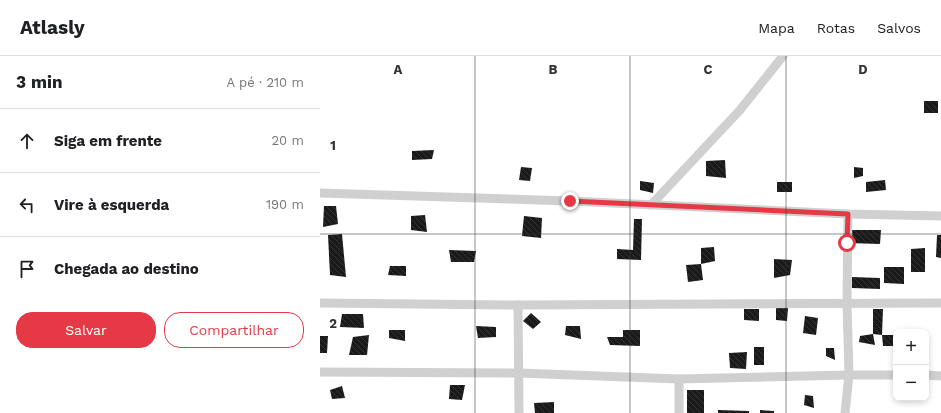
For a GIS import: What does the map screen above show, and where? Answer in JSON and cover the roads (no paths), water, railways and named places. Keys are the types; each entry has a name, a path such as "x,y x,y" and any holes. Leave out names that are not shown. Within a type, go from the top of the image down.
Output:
{"street":[{"path":"651,205 740,110 783,56"},
{"path":"320,193 570,201 848,214 941,216"},
{"path":"845,413 849,375 847,303 848,214"},
{"path":"320,303 518,305 941,303"},
{"path":"518,305 519,413"},
{"path":"320,372 518,373 679,379 893,375"},
{"path":"929,376 941,376"},
{"path":"679,379 679,413"}]}
